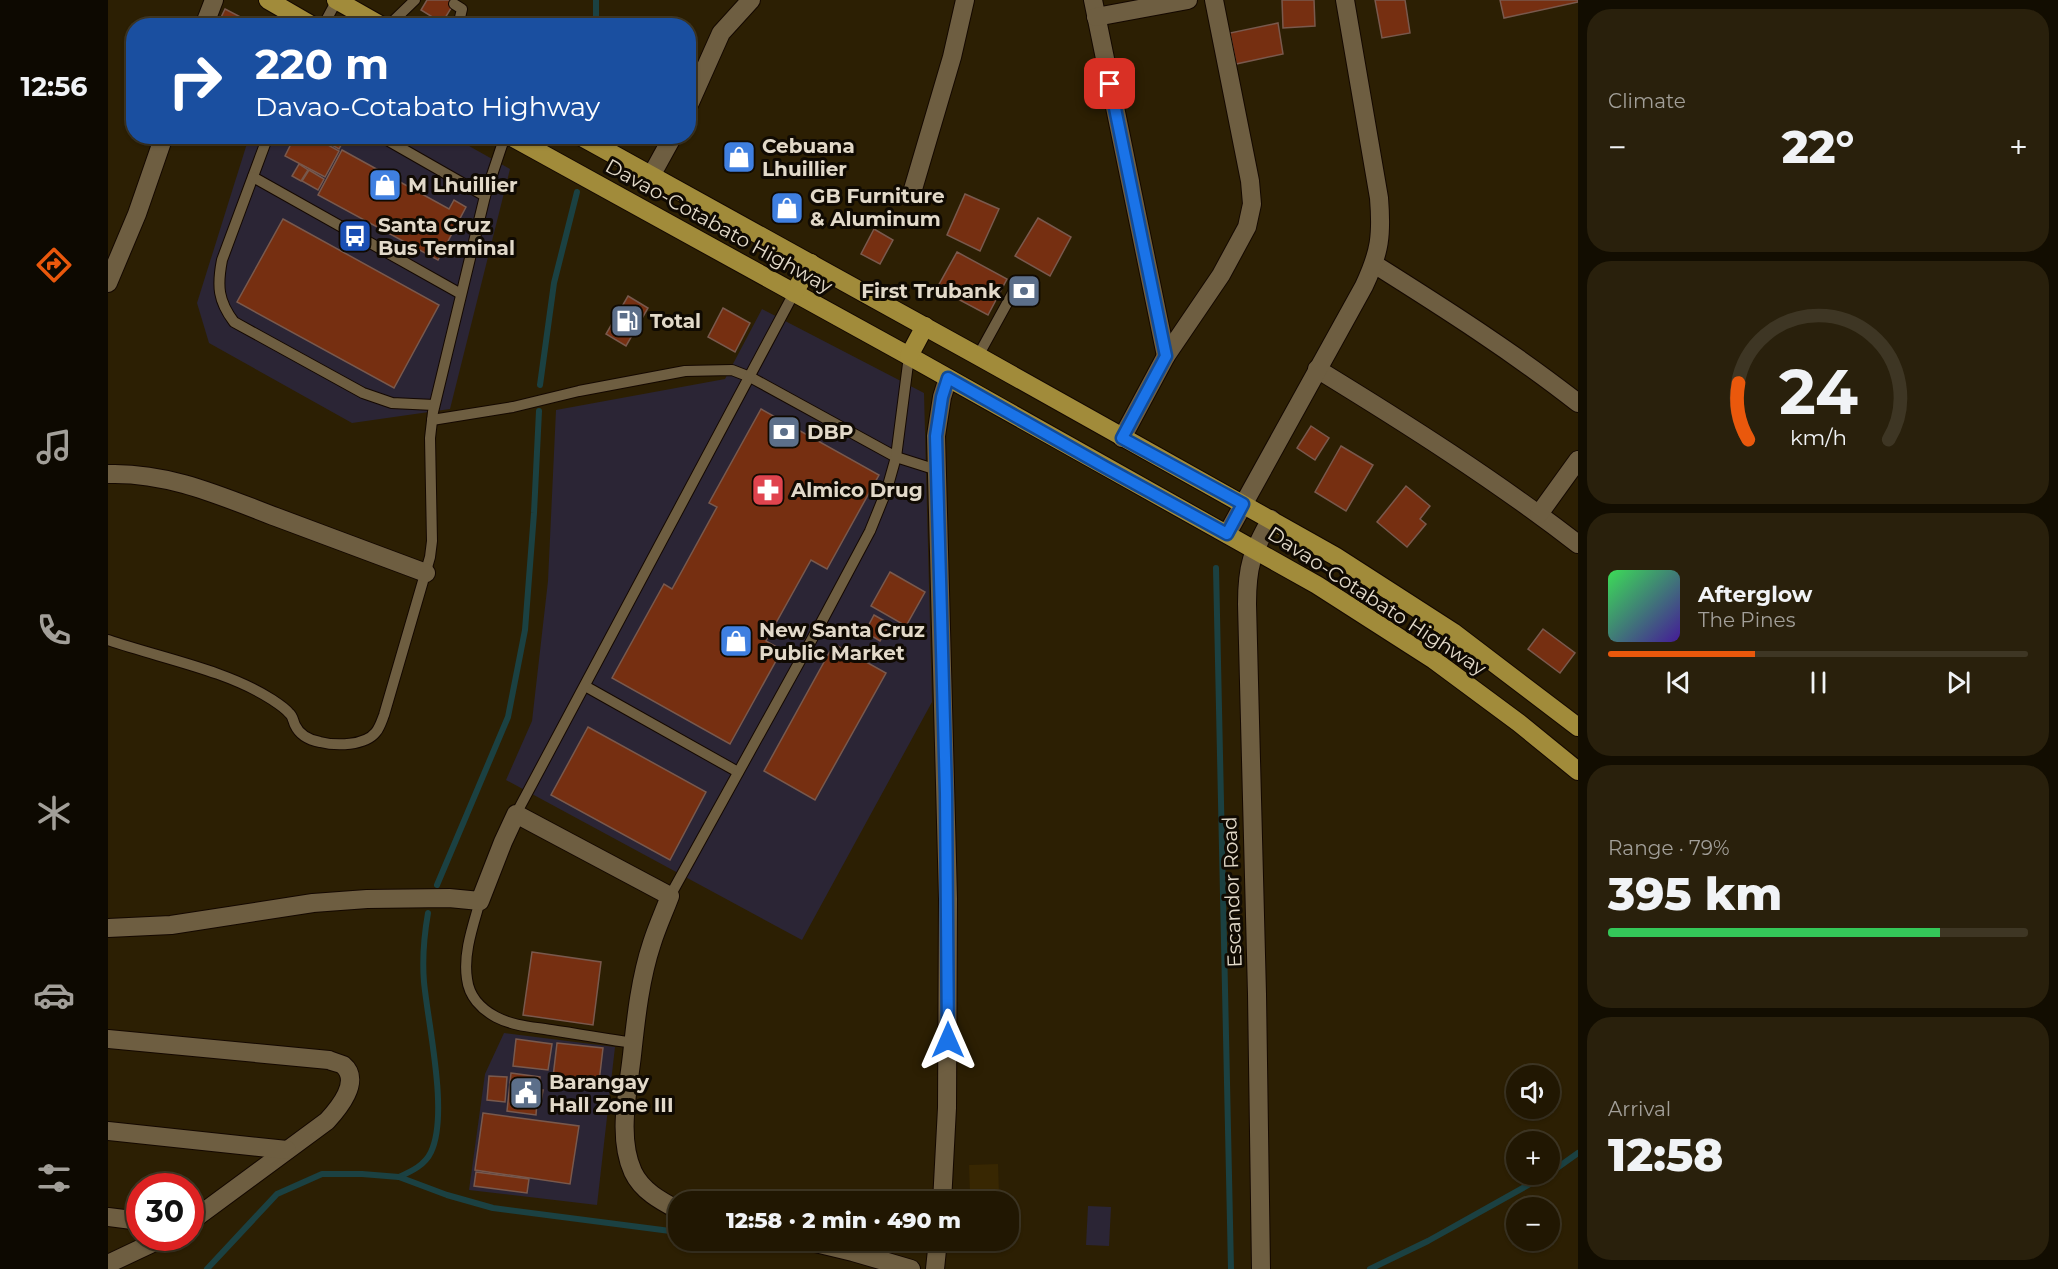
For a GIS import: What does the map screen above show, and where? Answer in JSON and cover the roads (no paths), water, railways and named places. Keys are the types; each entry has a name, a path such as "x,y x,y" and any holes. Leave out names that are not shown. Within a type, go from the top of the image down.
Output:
{"highway":[{"path":"267,0 299,18"},
{"path":"336,0 368,18"},
{"name":"Davao-Cotabato Highway","path":"524,144 1317,585 1434,660 1495,704 1578,771"},
{"name":"Davao-Cotabato Highway","path":"594,144 925,326 1353,567 1453,632 1578,727"},
{"path":"794,293 811,263"},
{"path":"909,356 925,326"}],"street":[{"path":"207,18 214,0"},
{"path":"696,89 721,33 751,0"},
{"path":"910,196 949,67 965,0"},
{"path":"1166,356 1094,8 1188,0"},
{"path":"1122,438 1166,356 1221,275 1247,227 1252,204 1250,181 1214,0"},
{"path":"1227,534 1374,264 1380,245 1381,222 1378,198 1346,0"},
{"path":"108,283 137,214 161,144"},
{"path":"651,176 669,144"},
{"path":"1374,264 1477,329 1578,403"},
{"path":"1317,369 1413,427 1539,514 1578,544"},
{"path":"943,1191 947,1108 948,899 937,470 938,415 948,378"},
{"path":"1539,514 1578,460"},
{"path":"108,474 144,475 172,480 426,573"},
{"name":"Escandor Road","path":"1261,1269 1257,994 1246,604 1249,565 1254,549 1271,519"},
{"path":"108,928 171,925 313,903 411,897 480,901 502,842 516,814 670,896 651,945 644,975 626,1107 628,1152 634,1173 645,1189 668,1205"},
{"path":"108,1039 329,1060 342,1064 349,1073 348,1088 343,1103 327,1121 204,1212"},
{"path":"108,1131 287,1150"},
{"path":"108,1217 126,1219"},
{"path":"108,1264 136,1251"},
{"path":"829,1251 853,1261 911,1269"},
{"path":"935,1269 937,1251"}],"lane":[{"path":"327,18 336,0"},
{"path":"396,18 415,0"},
{"path":"454,4 462,9 460,18"},
{"path":"265,144 222,260 219,293 225,310 234,322 370,396 392,403 434,405"},
{"path":"394,144 485,196"},
{"path":"108,640 252,686 291,714 296,727 303,736 312,740 345,744 361,741 376,733 384,715 426,573 432,541 430,469 434,405 485,196 502,144"},
{"path":"253,177 461,294"},
{"path":"978,356 1016,286"},
{"path":"516,814 794,293"},
{"path":"670,896 870,531 887,489 896,457 909,356"},
{"path":"432,420 502,409 579,391 685,371 732,370 750,377 896,457 937,470"},
{"path":"585,686 738,772"},
{"path":"480,901 466,961 471,995 483,1009 498,1018 518,1025 633,1043"}],"waterway":[{"path":"596,0 596,18"},
{"path":"540,385 554,283 577,192"},
{"path":"437,885 508,717 525,630 539,411"},
{"path":"1216,568 1231,1269"},
{"path":"399,1177 425,1161 431,1152 436,1136 438,1093 423,973 428,913"},
{"path":"1560,1166 1578,1153"},
{"path":"207,1269 277,1194 322,1174 399,1177 447,1195 493,1208 668,1231"},
{"path":"1370,1269 1428,1241 1528,1185"}],"place":[{"name":"Cebuana Lhuillier","path":"739,157"},
{"name":"M Lhuillier","path":"385,185"},
{"name":"GB Furniture & Aluminum","path":"787,208"},
{"name":"Santa Cruz Bus Terminal","path":"355,236"},
{"name":"First Trubank","path":"1024,291"},
{"name":"Total","path":"627,321"},
{"name":"DBP","path":"784,432"},
{"name":"Almico Drug","path":"768,490"},
{"name":"New Santa Cruz Public Market","path":"736,641"},
{"name":"Barangay Hall Zone III","path":"526,1093"}]}
